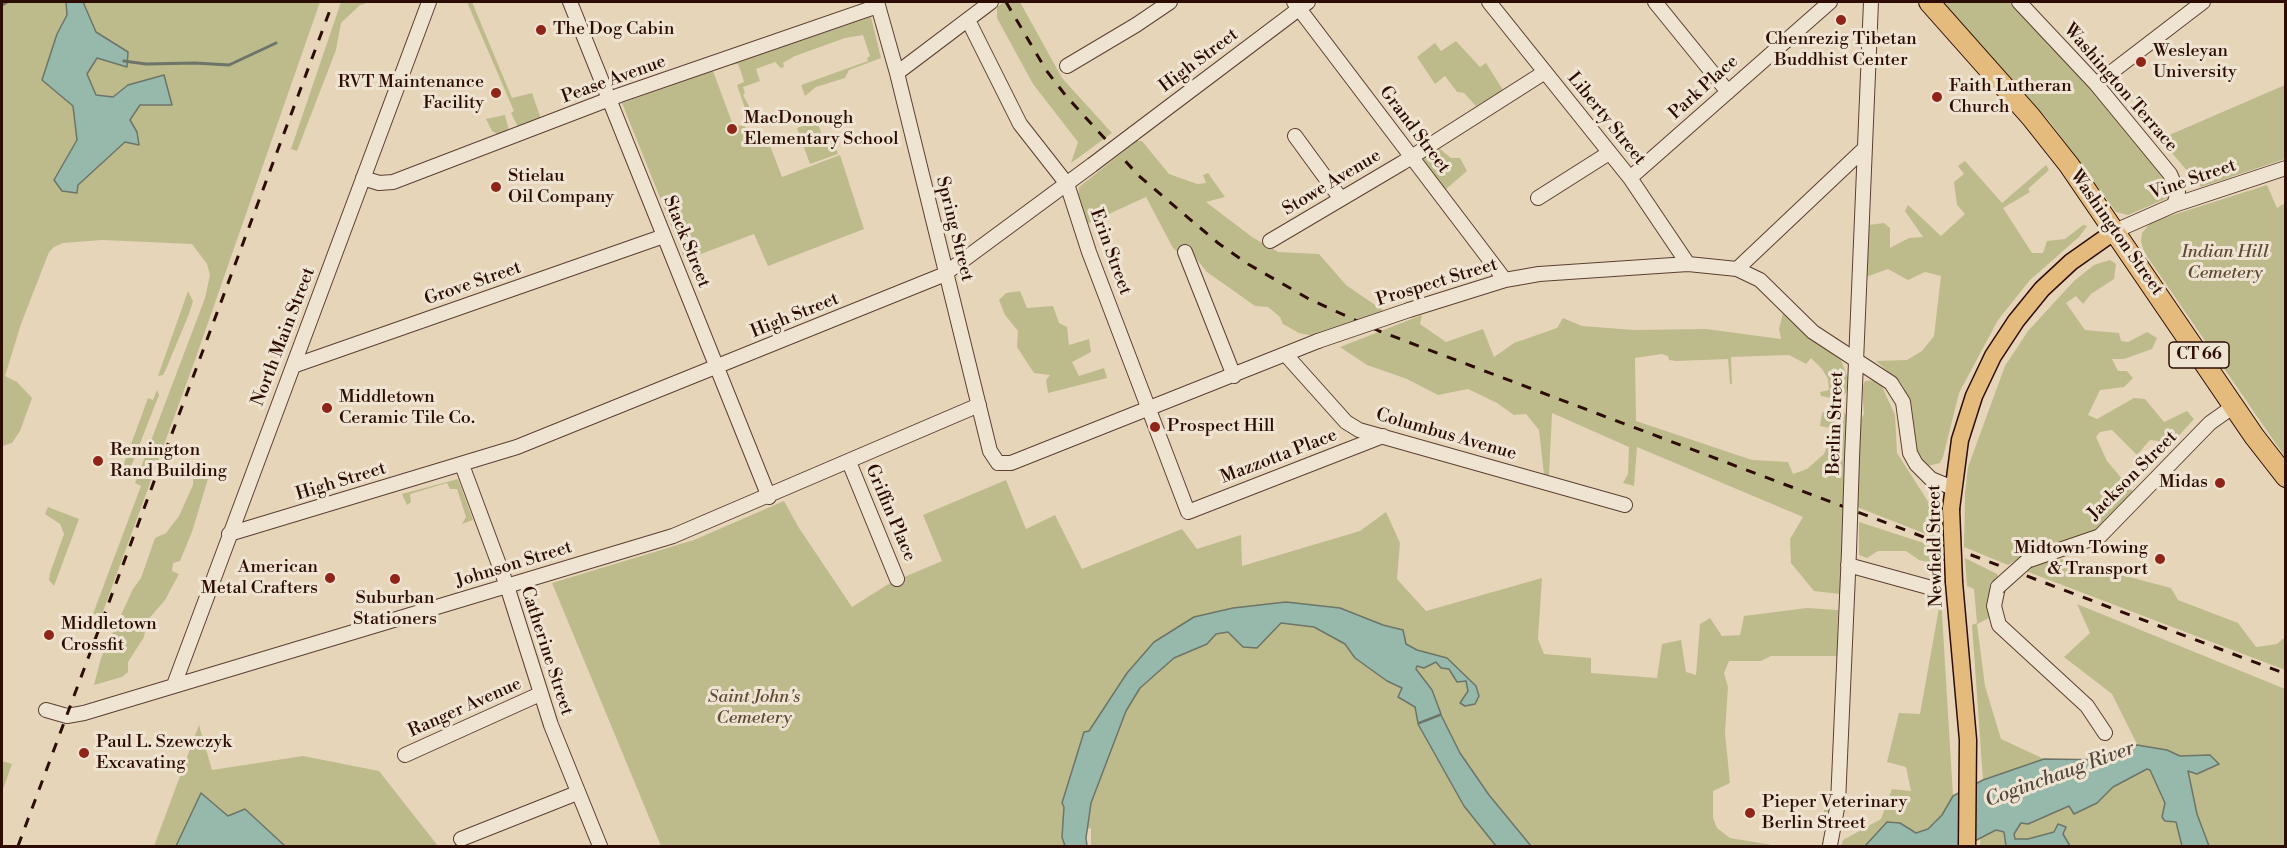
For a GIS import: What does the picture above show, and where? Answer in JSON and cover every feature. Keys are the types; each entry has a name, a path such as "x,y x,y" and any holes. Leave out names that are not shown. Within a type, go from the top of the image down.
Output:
{"highway":[{"name":"Washington Street","path":"1929,2 2031,117 2115,231 2234,406 2286,477"}],"main road":[{"name":"Newfield Street","path":"1967,846 1969,772 1954,582 1951,509 1966,417 1983,376 2004,339 2028,305 2055,275 2115,231"}],"street":[{"name":"North Main Street","path":"174,685 429,2"},
{"name":"Stack Street","path":"570,2 769,497"},
{"path":"897,73 991,2"},
{"path":"1066,66 1170,2"},
{"name":"Liberty Street","path":"1489,2 1630,178 1688,264"},
{"path":"1655,2 1728,92"},
{"name":"Park Place","path":"1630,178 1830,2"},
{"name":"Berlin Street","path":"1830,845 1838,804 1871,2"},
{"name":"Washington Terrace","path":"2019,2 2096,84 2173,178 2178,192 2174,205"},
{"path":"2096,84 2203,2"},
{"name":"Pease Avenue","path":"363,178 379,183 393,182 610,100 877,4"},
{"name":"Spring Street","path":"877,4 897,73 990,451 998,463"},
{"name":"High Street","path":"229,534 517,447 717,368 946,273 1133,134 1300,4"},
{"name":"Grand Street","path":"1300,4 1505,280"},
{"name":"Erin Street","path":"968,20 1020,124 1067,184 1089,252 1188,512"},
{"name":"Stowe Avenue","path":"1270,241 1412,156 1545,72"},
{"path":"1295,136 1341,199"},
{"path":"1864,148 1737,269 1760,280 1813,332 1881,375 1898,392 1905,413 1910,453 1916,464 1931,479 1953,488"},
{"path":"1538,198 1609,153"},
{"name":"Vine Street","path":"2115,231 2174,205 2286,168"},
{"name":"Grove Street","path":"293,366 664,236"},
{"path":"1185,252 1234,376"},
{"name":"Prospect Street","path":"998,463 1011,463 1286,356 1318,341 1505,280 1539,274 1688,264 1737,269"},
{"name":"Columbus Avenue","path":"1286,356 1346,422 1359,430 1625,505"},
{"name":"Johnson Street","path":"46,710 60,715 73,716 691,530 979,405"},
{"name":"Jackson Street","path":"2105,733 2087,706 1999,625 1994,606 1998,587 2028,561 2100,536 2210,423 2234,406"},
{"name":"Mazzotta Place","path":"1188,512 1383,436"},
{"name":"Griffin Place","path":"849,462 897,579"},
{"name":"Catherine Street","path":"462,465 507,586 540,694 577,793 600,846"},
{"path":"1849,558 1928,587"},
{"name":"Ranger Avenue","path":"405,755 540,694"},
{"path":"461,839 577,793"}],"green space":[{"path":"2,2 66,2 67,15 57,34 73,106 77,140 54,180 76,193 78,185 137,132 130,119 140,105 171,105 128,85 113,97 96,95 87,74 97,58 126,67 128,52 96,32 83,2 320,2 195,360 101,617 93,614 141,486 135,483 205,298 210,275 207,264 192,244 102,240 63,243 54,247 49,252 21,324 5,376 17,382 32,398 20,431 12,443 2,446"},
{"path":"341,2 370,2 360,5 341,23 336,50 297,151 291,149"},
{"path":"467,2 472,2 512,98 532,93 541,119 519,127 517,125 511,113 514,111"},
{"path":"1004,2 1020,2 1062,78 1112,133 1071,163 1078,142 1033,84 997,18 997,7"},
{"path":"1940,2 2009,2 2092,88 2173,186 2170,197 2128,215 2116,212 2051,123"},
{"path":"871,17 881,58 849,70 845,78 816,87 805,96 801,85 868,61 867,58 870,56 863,35 845,38 795,56 783,63 784,67 781,68 775,62 756,69 760,81 743,87 745,93 743,95 751,110 746,111 737,85 744,82 741,72 738,64 730,65"},
{"path":"1456,41 1480,67 1486,63 1503,90 1476,106 1464,93 1457,92 1445,76 1435,84 1417,57 1435,43 1441,51"},
{"name":"MacDonough Elementary School","path":"713,71 733,125 744,126 760,140 766,135 782,177 840,155 864,229 768,266 754,234 685,260 622,103"},
{"path":"2285,85 2285,159 2201,187 2160,139"},
{"path":"505,115 509,131 499,135 492,131 486,119"},
{"path":"817,121 822,135 802,142 797,128"},
{"path":"831,134 838,154 810,164 803,145"},
{"path":"1137,141 1142,141 1169,174 1197,184 1206,183 1203,175 1208,173 1225,197 1206,202 1252,237 1278,252 1319,254 1346,285 1384,311 1314,336 1299,333 1283,324 1280,317 1268,307 1255,306 1207,272 1190,251 1180,254 1173,248 1146,197 1087,224 1078,197 1079,187"},
{"path":"1432,148 1440,149 1451,158 1460,158 1467,171 1445,190 1421,156"},
{"path":"1965,161 2002,203 2046,165 2049,170 2028,189 2030,192 2003,208 2032,253 2043,253 2047,241 2065,239 2083,225 2087,226 2079,237 2030,280 1998,320 1959,393 1943,457 1940,463 1928,466 1920,459 1914,444 1909,399 1901,383 1876,361 1907,360 1922,351 1934,336 1941,276 1925,272 1908,280 1888,269 1866,277 1869,225 1884,223 1890,228 1890,248 1909,238 1923,237 1905,211 1908,205 1941,236 1965,214 1957,205 1954,182 1964,174 1958,166"},
{"name":"Indian Hill Cemetery","path":"2267,185 2277,208 2285,203 2285,457 2144,252 2141,241 2142,233 2151,222"},
{"path":"2110,260 2116,264 2114,279 2091,294 2083,304 2076,296 2066,303 2085,330 2119,333 2121,341 2128,342 2147,332 2157,338 2152,349 2124,359 2112,359 2118,371 2127,371 2133,378 2124,387 2100,390 2088,415 2097,419 2134,398 2145,399 2164,422 2187,411 2194,419 2172,443 2150,440 2137,455 2112,430 2100,432 2096,437 2107,461 2134,493 2095,531 2033,550 2008,565 1964,547 1968,467 2005,366 2028,331 2074,281 2094,265"},
{"path":"188,291 193,301 189,314 163,375 158,376"},
{"path":"1020,291 1027,308 1053,306 1059,323 1067,327 1069,345 1089,339 1091,352 1072,362 1079,376 1104,368 1107,378 1048,393 1046,380 1050,375 1034,373 1017,347 1018,331 1005,315 999,300 1006,293"},
{"path":"1784,309 1807,336 1841,360 1849,381 1846,393 1832,398 1821,396 1820,392 1829,390 1828,379 1811,358 1806,364 1789,355 1731,357 1732,384 1730,384 1728,359 1676,361 1669,360 1668,356 1662,354 1635,358 1636,421 1752,460 1788,462 1793,474 1807,469 1824,454 1829,442 1830,428 1820,426 1822,413 1833,408 1843,411 1846,415 1840,594 1814,591 1791,563 1790,539 1803,517 1637,447 1634,486 1623,483 1628,474 1629,447 1552,413 1549,477 1544,475 1539,430 1526,414 1514,415 1497,403 1468,389 1438,395 1407,379 1367,365 1340,347 1422,315 1420,324 1446,342 1483,329 1494,357 1514,343 1557,328 1563,318 1582,326 1634,330 1706,329 1781,339 1779,329"},
{"path":"1865,381 1880,382 1895,415 1897,453 1931,506 1936,538 1857,507 1860,421 1864,414 1862,388"},
{"path":"157,390 159,395 126,479 119,477 148,398 153,400"},
{"path":"194,467 211,469 192,532 180,561 173,563 172,571 179,574 165,600 147,621 144,637 128,662 128,672 122,677 94,685 101,658 133,589 141,578 155,538 166,533 179,516 193,485"},
{"path":"458,479 473,520 462,524 466,517 457,489 450,489 447,483 410,494 411,502 407,505 402,494"},
{"name":"Saint John's Cemetery","path":"1006,480 1026,529 1055,515 1082,569 1182,529 1197,549 1241,535 1242,566 1360,531 1386,512 1400,543 1397,579 1426,611 1542,578 1538,639 1544,654 1591,658 1591,673 1657,678 1662,644 1681,640 1686,672 1696,675 1700,624 1710,618 1722,636 1740,635 1744,616 1807,608 1838,610 1837,656 1771,656 1761,661 1729,661 1724,673 1728,687 1725,733 1730,783 1713,791 1713,818 1717,828 1730,838 1778,846 1091,846 1091,828 1062,837 1065,846 661,846 552,583 694,540 784,501 799,528 852,607 890,583 942,561 923,515","holes":["1441,715 1460,753 1464,805 1447,774"]},
{"path":"48,507 79,519 54,586 49,580 50,573 64,534 60,524 45,514"},
{"path":"1859,522 1936,547 1937,564 1919,560 1906,551 1878,551 1867,558 1859,555"},
{"path":"2050,557 2053,562 2061,559 2171,588 2178,600 2238,623 2256,647 2277,644 2285,637 2285,670 2023,570"},
{"path":"1965,558 1997,574 1999,579 1988,609 1989,618 1977,624 1985,686 2001,739 2044,759 2112,760 2137,744 2112,694 2064,657 2090,633 2077,604 2285,689 2285,846 1980,846 1983,780 1972,625 1977,623 1974,589 1967,586"},
{"path":"1941,597 1953,796 1950,846 1841,846 1843,840 1881,819 1892,789 1911,791 1906,767 1887,762 1899,713 1920,714"},
{"path":"199,725 212,770 303,756 379,771 438,846 154,846"},
{"path":"2,761 12,764 2,792"},
{"path":"1830,793 1831,807 1828,816 1823,824 1818,824 1824,813 1824,794"}],"water":[{"path":"66,2 83,2 96,32 128,52 127,67 97,58 87,74 96,95 113,97 128,85 164,75 172,105 140,105 130,120 137,132 139,145 125,142 78,185 77,193 62,191 54,180 77,140 73,106 42,80 57,34 67,15"},
{"path":"1286,602 1340,608 1383,625 1403,630 1406,644 1417,650 1447,658 1476,686 1479,696 1475,704 1465,706 1460,703 1468,691 1466,681 1457,682 1449,669 1441,668 1436,662 1424,668 1417,666 1416,669 1432,690 1441,714 1418,723 1415,707 1398,697 1402,688 1387,681 1355,658 1345,644 1314,627 1281,623 1257,648 1243,647 1228,632 1216,634 1207,644 1174,658 1140,688 1126,711 1091,803 1087,846 1065,846 1062,837 1064,807 1062,803 1084,732 1089,731 1127,673 1154,642 1194,617 1233,608"},
{"path":"1441,715 1460,753 1489,795 1531,846 1496,846 1464,806 1418,724"},
{"name":"Coginchaug River","path":"2137,745 2167,750 2180,756 2210,755 2219,764 2197,774 2188,771 2197,814 2209,846 2182,846 2176,822 2165,821 2162,817 2165,803 2150,770 2147,769 2113,787 2097,803 2074,814 2069,806 2028,824 2021,823 2014,834 2015,839 2028,839 2054,832 2058,824 2066,827 2063,834 2070,846 2006,846 2004,832 1996,830 1965,846 1865,846 1887,822 1900,823 1916,833 1928,829 1942,815 1953,796 1983,780 2044,759 2112,760"},
{"path":"201,793 228,816 245,809 285,846 176,846"}],"waterway":[{"path":"2,5 7,2"},
{"path":"124,61 146,64 229,65 276,43"}],"railway":[{"path":"18,846 333,2"},
{"path":"1006,2 1046,70 1066,96 1139,176 1218,243 1248,264 1309,299 1379,331 2286,674"}],"place":[{"name":"Chenrezig Tibetan Buddhist Center","path":"1841,20"},
{"name":"The Dog Cabin","path":"541,30"},
{"name":"Wesleyan University","path":"2141,62"},
{"name":"RVT Maintenance Facility","path":"496,93"},
{"name":"Faith Lutheran Church","path":"1937,97"},
{"name":"MacDonough Elementary School","path":"732,129"},
{"name":"Stielau Oil Company","path":"496,187"},
{"name":"Middletown Ceramic Tile Co.","path":"327,408"},
{"name":"Prospect Hill","path":"1155,427"},
{"name":"Remington Rand Building","path":"98,461"},
{"name":"Midas","path":"2220,483"},
{"name":"Midtown Towing & Transport","path":"2160,559"},
{"name":"American Metal Crafters","path":"330,578"},
{"name":"Suburban Stationers","path":"395,579"},
{"name":"Middletown Crossfit","path":"49,635"},
{"name":"Paul L. Szewczyk Excavating","path":"84,753"},
{"name":"Pieper Veterinary Berlin Street","path":"1750,813"}]}
